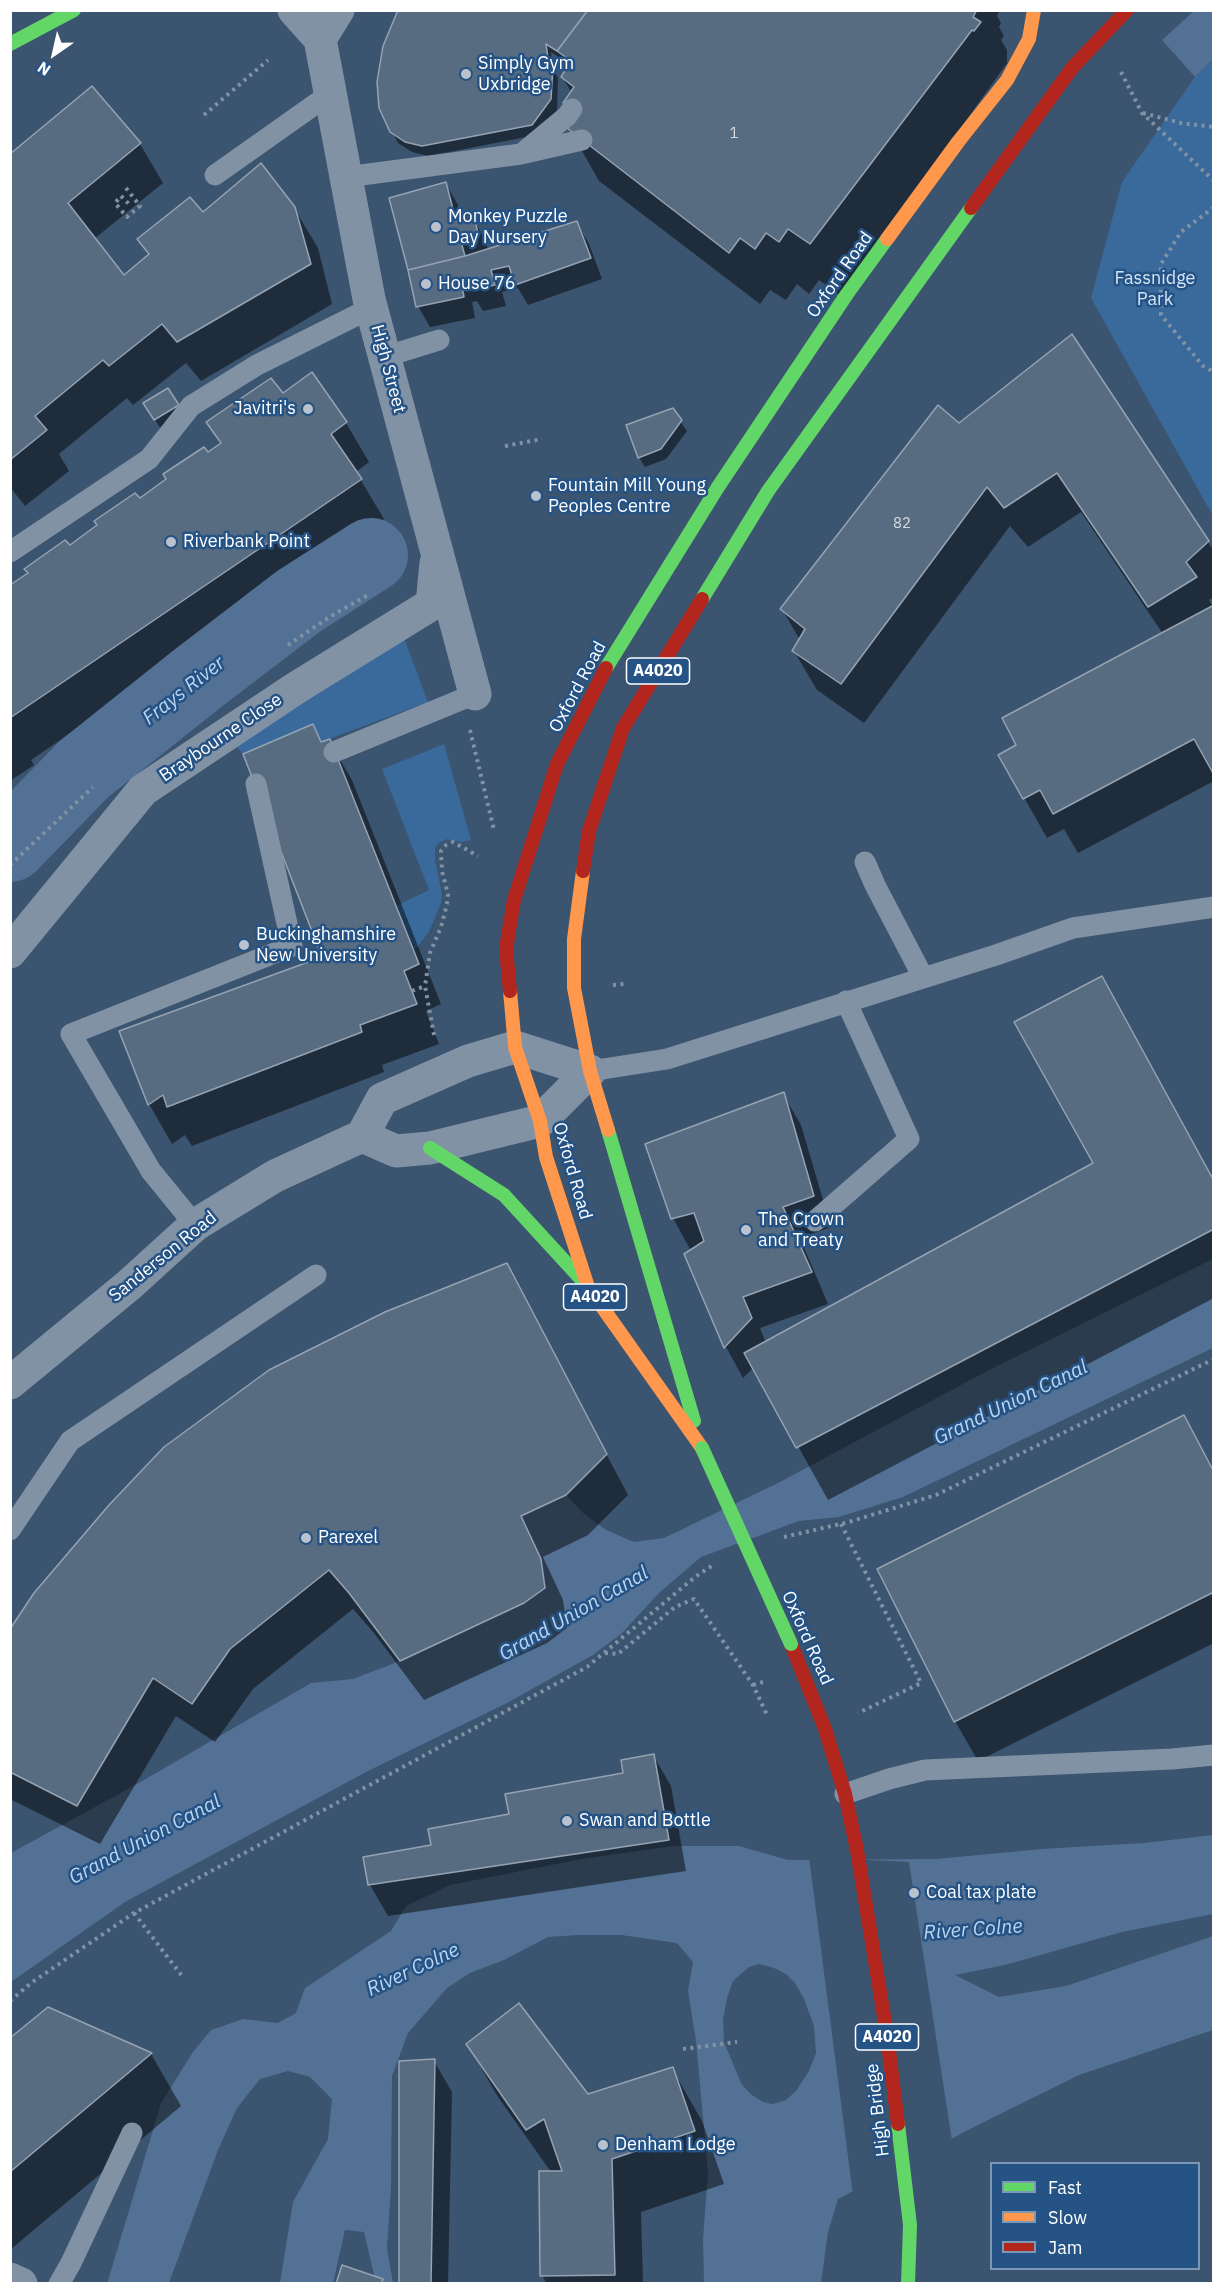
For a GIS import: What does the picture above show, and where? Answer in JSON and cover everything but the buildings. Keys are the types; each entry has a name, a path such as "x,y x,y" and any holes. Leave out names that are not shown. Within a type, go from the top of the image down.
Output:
{"main road":[{"name":"Oxford Road","path":"702,1448 588,1287 546,1157 540,1121 515,1047 506,949 514,900 557,764 598,681 718,487 847,294 958,142 1007,80 1029,39 1034,10"},
{"name":"Oxford Road","path":"857,1850 845,1794 825,1729 791,1644 702,1448 590,1071 574,988 574,939 589,831 623,728 768,491 1072,68 1127,10"},
{"path":"10,44 56,14"},
{"path":"430,1149 504,1195 588,1287"},
{"name":"High Bridge","path":"857,1850 887,2036 910,2224 908,2283"}],"street":[{"path":"294,10 320,39 338,10"},
{"name":"High Street","path":"320,39 371,308 475,694"},
{"name":"Braybourne Close","path":"10,952 143,790 296,688 432,604 438,553"},
{"path":"515,1047 590,1071 540,1121 430,1149 396,1151 362,1136 382,1099 468,1061 515,1047"},
{"name":"Sanderson Road","path":"10,1383 129,1285 195,1225 275,1176 362,1136"},
{"path":"10,2279 21,2283"}],"lane":[{"path":"215,175 331,93"},
{"path":"521,154 567,116 572,109"},
{"path":"346,177 521,154 582,140"},
{"path":"10,552 149,459 191,406 257,365 371,308"},
{"path":"384,357 439,340"},
{"path":"334,752 475,694"},
{"path":"195,1225 151,1171 71,1034 292,946 256,784"},
{"path":"866,862 875,885 923,977"},
{"path":"590,1071 668,1059 1073,928 1214,907"},
{"path":"815,1221 909,1139 846,1001"},
{"path":"10,1530 70,1441 316,1275"},
{"path":"845,1794 925,1770 1172,1759 1214,1755"},
{"path":"59,2283 71,2263 132,2133"}],"path":[{"path":"204,115 268,60"},
{"path":"1117,66 1142,113 1214,182"},
{"path":"1142,113 1181,123 1214,127"},
{"path":"126,188 140,206 127,217 114,203 121,196 130,206"},
{"path":"1214,207 1181,232 1161,264 1161,315 1203,366 1214,372"},
{"path":"506,446 542,439"},
{"path":"434,1031 425,986 430,953 441,927 447,904 448,894 442,871 441,851 446,845 453,843 478,856"},
{"path":"412,991 425,986"},
{"path":"782,1537 841,1524 936,1495 1214,1359"},
{"path":"825,1729 921,1683 841,1524"},
{"path":"10,2001 31,1983 134,1914 587,1667 695,1577 722,1562"},
{"path":"604,1653 618,1654 675,1607 694,1599 753,1685 768,1717"},
{"path":"753,1685 763,1682"},
{"path":"134,1914 182,1976"},
{"path":"682,2049 737,2042"}],"green space":[{"name":"Fassnidge Park","path":"1213,59 1213,516 1091,298 1122,182 1195,77"},
{"path":"404,638 428,702 321,742 243,754 236,746"},
{"path":"444,744 471,840 461,842 447,839 435,848 435,860 442,894 441,903 429,932 414,951 396,906 429,890 382,769"}],"water":[{"path":"1194,11 1214,11 1213,59 1195,77 1162,40"},
{"path":"359,537 382,572 312,616 286,583"},
{"name":"Grand Union Canal","path":"1213,1259 1213,1348 903,1497 839,1517 799,1521 701,1557 660,1592 621,1634 593,1655 507,1703 368,1771 125,1902 11,1982 11,1853 137,1784 311,1683 353,1679 400,1661 524,1603 545,1588 541,1559 521,1516 566,1495 583,1513 606,1530 634,1542 664,1538 780,1482 991,1369"},
{"name":"River Colne","path":"1213,1835 1213,1914 1122,1932 1005,1965 955,1975 999,1997 1066,1986 1213,1936 1213,2030 1079,2075 970,2129 838,2199 828,2232 821,2283 704,2283 703,2239 708,2172 696,2041 688,1991 693,1962 677,1943 621,1935 579,1935 548,1937 504,1960 470,1973 447,1988 408,2033 392,2076 391,2188 387,2248 393,2283 376,2283 364,2232 345,2230 333,2283 280,2283 293,2202 328,2139 332,2099 310,2077 288,2071 260,2079 237,2108 218,2150 169,2283 107,2284 161,2103 193,2052 211,2030 243,2019 278,2023 296,2013 305,1988 391,1931 406,1906 450,1885 582,1859 673,1846 739,1846 788,1860 936,1859 1042,1849 1144,1843","holes":["759,1964 786,1974 795,1983 804,1999 814,2026 816,2053 809,2071 796,2091 786,2100 773,2104 763,2102 742,2085 724,2042 723,2020 733,1981 749,1967"]}],"pier":[{"path":"809,1857 909,1862 952,2141 853,2195"}],"waterway":[{"name":"Frays River","path":"10,845 84,769 299,601 371,555"}],"traffic: fast":[{"path":"10,44 74,10"},
{"path":"702,599 768,491 971,208"},
{"path":"606,668 718,487 847,294 887,239"},
{"path":"608,1130 694,1421"},
{"path":"430,1148 504,1195 581,1279"},
{"path":"702,1448 791,1644"},
{"path":"898,2124 910,2225 908,2284"}],"traffic: slow":[{"path":"887,239 1007,80 1029,39 1034,10"},
{"path":"583,871 574,939 574,988 590,1071 608,1130"},
{"path":"510,991 515,1047 540,1121 546,1157 588,1287 702,1448"}],"traffic: jam":[{"path":"971,208 1072,68 1127,10"},
{"path":"583,871 589,831 623,728 702,599"},
{"path":"510,991 506,949 514,900 557,764 606,668"},
{"path":"791,1644 825,1729 845,1794 857,1850 887,2035 898,2124"}],"place":[{"name":"Simply Gym Uxbridge","path":"466,74"},
{"name":"Monkey Puzzle Day Nursery","path":"436,227"},
{"name":"House 76","path":"426,284"},
{"name":"Javitri's","path":"308,409"},
{"name":"Fountain Mill Young Peoples Centre","path":"536,496"},
{"name":"Riverbank Point","path":"171,542"},
{"name":"Buckinghamshire New University","path":"244,945"},
{"name":"The Crown and Treaty","path":"746,1230"},
{"name":"Parexel","path":"306,1538"},
{"name":"Swan and Bottle","path":"567,1821"},
{"name":"Coal tax plate","path":"914,1893"},
{"name":"Denham Lodge","path":"603,2145"}]}
